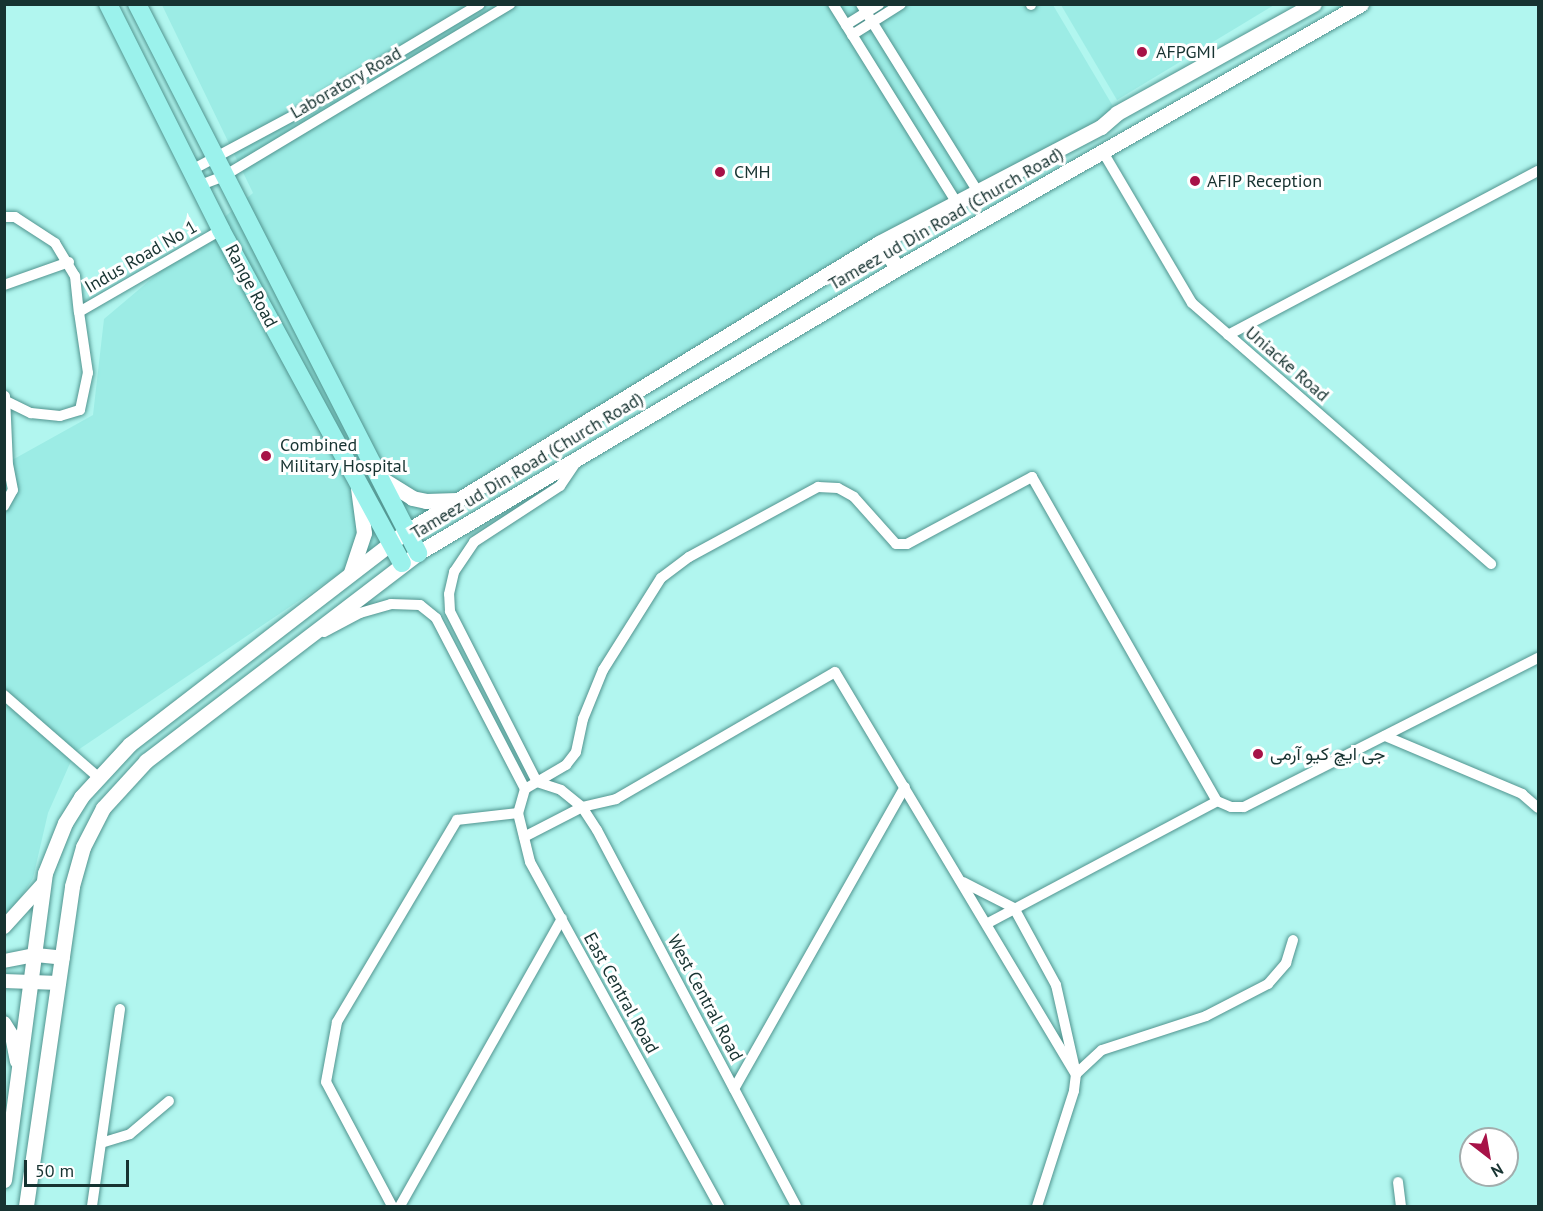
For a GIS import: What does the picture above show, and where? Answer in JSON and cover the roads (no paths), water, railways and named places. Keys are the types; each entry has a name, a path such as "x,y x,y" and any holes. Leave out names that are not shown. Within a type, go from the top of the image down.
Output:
{"main road":[{"name":"Range Road","path":"108,4 221,230 389,543 402,563"},
{"path":"138,4 418,553"},
{"name":"Tameez ud Din Road (Church Road)","path":"26,1206 35,1120 63,958 72,886 83,847 103,808 142,765 402,563 418,553 898,268 1361,4"},
{"path":"1311,6 1320,29"},
{"name":"Tameez ud Din Road (Church Road)","path":"4,1180 36,956 43,884 65,823 99,778 130,744 406,531 879,243 1101,127 1117,113 1311,6"},
{"path":"879,243 898,268"},
{"path":"379,477 412,498 426,501 458,500"},
{"path":"351,572 364,534 357,483"}],"street":[{"name":"Laboratory Road","path":"194,178 216,158 480,4"},
{"name":"Laboratory Road","path":"194,178 224,176 510,4"},
{"path":"833,4 957,204"},
{"path":"849,30 879,4"},
{"path":"866,13 901,4"},
{"path":"866,13 978,192"},
{"name":"Uniacke Road","path":"1103,152 1192,303 1491,564"},
{"path":"1228,335 1539,171"},
{"path":"4,217 15,217 39,230 69,262 79,312"},
{"name":"Indus Road No 1","path":"5,399 31,413 60,416 80,410 84,404 88,373 79,312 221,230"},
{"path":"4,285 69,262"},
{"path":"4,506 13,490 8,465 5,399"},
{"path":"537,782 450,611 448,594 454,573 474,542 560,486 578,458"},
{"path":"392,1206 326,1082 337,1022 457,820 518,813 525,789 566,765 576,752 583,719 609,660 650,591 689,557 818,488 838,488 854,497 896,544 907,544 1032,477 1217,801"},
{"path":"142,765 158,761 328,629 391,604 420,605 436,618 525,789"},
{"path":"988,923 1217,801 1244,807 1539,657"},
{"path":"524,837 582,807 616,799 836,672 988,923 1076,1074"},
{"path":"4,695 99,778"},
{"path":"1385,736 1522,794 1539,808"},
{"name":"West Central Road","path":"537,782 561,790 582,807 796,1206"},
{"path":"734,1089 905,787"},
{"name":"West Central Road","path":"582,807 796,1206"},
{"name":"East Central Road","path":"518,813 530,862 719,1206"},
{"path":"963,882 1014,908 1056,986 1076,1074 1071,1102 1036,1206"},
{"path":"4,927 43,884"},
{"path":"400,1206 561,919"},
{"path":"1076,1074 1102,1050 1206,1016 1268,984 1286,963 1293,940"},
{"path":"4,961 36,956 63,958"},
{"path":"4,981 59,983"},
{"path":"92,1206 120,1009"},
{"path":"4,1023 12,1036 19,1070"},
{"path":"100,1143 130,1134 169,1101"},
{"path":"1398,1182 1401,1206"}],"place":[{"name":"AFPGMI","path":"1142,52"},
{"name":"CMH","path":"720,172"},
{"name":"AFIP Reception","path":"1195,181"},
{"name":"Combined Military Hospital","path":"266,456"},
{"name":"جی ایچ کیو آرمی","path":"1258,754"}]}
